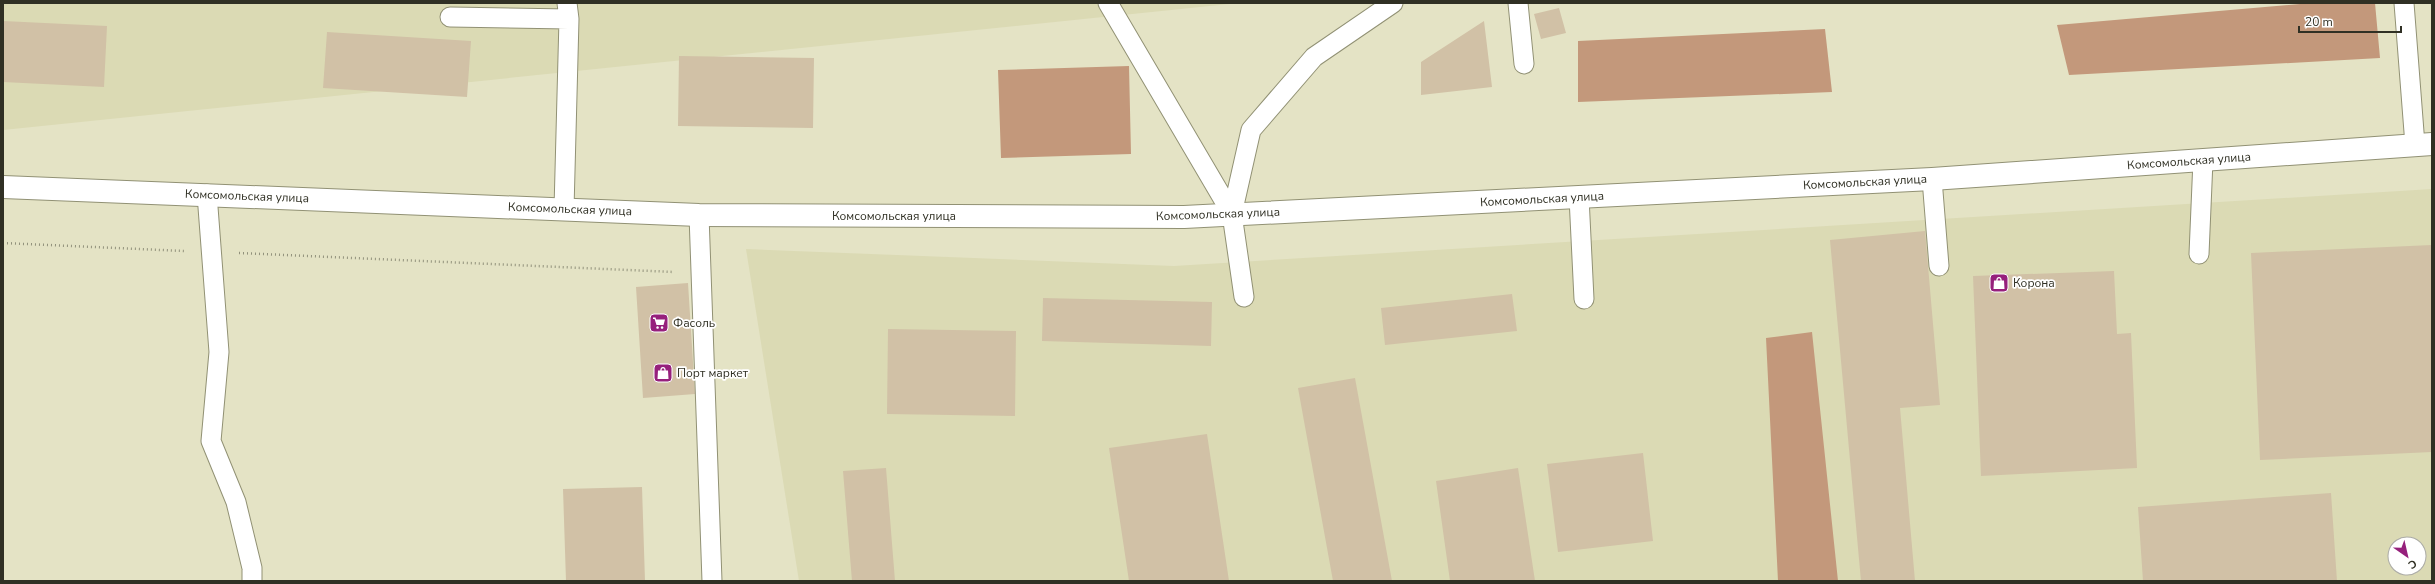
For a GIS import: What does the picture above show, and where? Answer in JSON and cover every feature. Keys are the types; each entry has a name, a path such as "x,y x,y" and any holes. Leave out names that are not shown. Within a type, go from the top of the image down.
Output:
{"street":[{"name":"Комсомольская улица","path":"3,187 207,194 699,215 1184,217 1932,179 2423,145"}],"lane":[{"path":"1108,3 1232,214"},
{"path":"1244,297 1232,214 1251,130 1314,57 1393,3"},
{"path":"1518,3 1524,64"},
{"path":"2404,3 2423,145"},
{"path":"450,17 568,11 564,209"},
{"path":"2199,254 2203,160"},
{"path":"1932,179 1938,266"},
{"path":"207,194 219,352 211,441 236,502 252,568 252,581"},
{"path":"1579,197 1584,299"},
{"path":"699,215 712,581"}],"path":[{"path":"3,243 702,273"}],"shaded area":[{"path":"3,3 1239,3 3,130"},
{"path":"2311,3 2375,3 2380,58 2069,75 2057,25"},
{"path":"1825,29 1832,92 1578,102 1578,41"},
{"path":"1129,66 1131,154 1001,158 998,70"},
{"path":"2432,189 2432,581 799,581 746,249 1174,266"},
{"path":"1812,332 1838,581 1778,581 1766,338"}],"building":[{"path":"1559,8 1566,33 1541,39 1534,14"},
{"path":"3,21 107,26 104,87 3,82"},
{"path":"1484,21 1492,87 1421,95 1421,62"},
{"path":"327,32 471,41 467,97 323,88"},
{"path":"679,56 814,58 813,128 678,126"},
{"path":"1925,231 1940,405 1900,408 1915,581 1861,581 1830,240"},
{"path":"2432,245 2432,452 2260,460 2251,253"},
{"path":"2114,271 2117,334 2131,333 2137,468 1981,476 1973,276"},
{"path":"688,283 695,394 643,398 636,287"},
{"path":"1512,294 1517,331 1385,345 1381,308"},
{"path":"1043,298 1212,302 1211,346 1042,341"},
{"path":"888,329 1016,331 1015,416 887,414"},
{"path":"1355,378 1392,581 1333,581 1298,388"},
{"path":"1207,434 1229,581 1129,581 1109,448"},
{"path":"1643,453 1653,541 1558,552 1547,464"},
{"path":"886,468 895,581 852,581 843,471"},
{"path":"1518,468 1535,581 1450,581 1436,481"},
{"path":"642,487 645,581 566,581 563,489"},
{"path":"2331,493 2337,581 2143,581 2138,507"}],"place":[{"name":"Корона","path":"1999,283"},
{"name":"Фасоль","path":"659,323"},
{"name":"Порт маркет","path":"663,373"}]}
